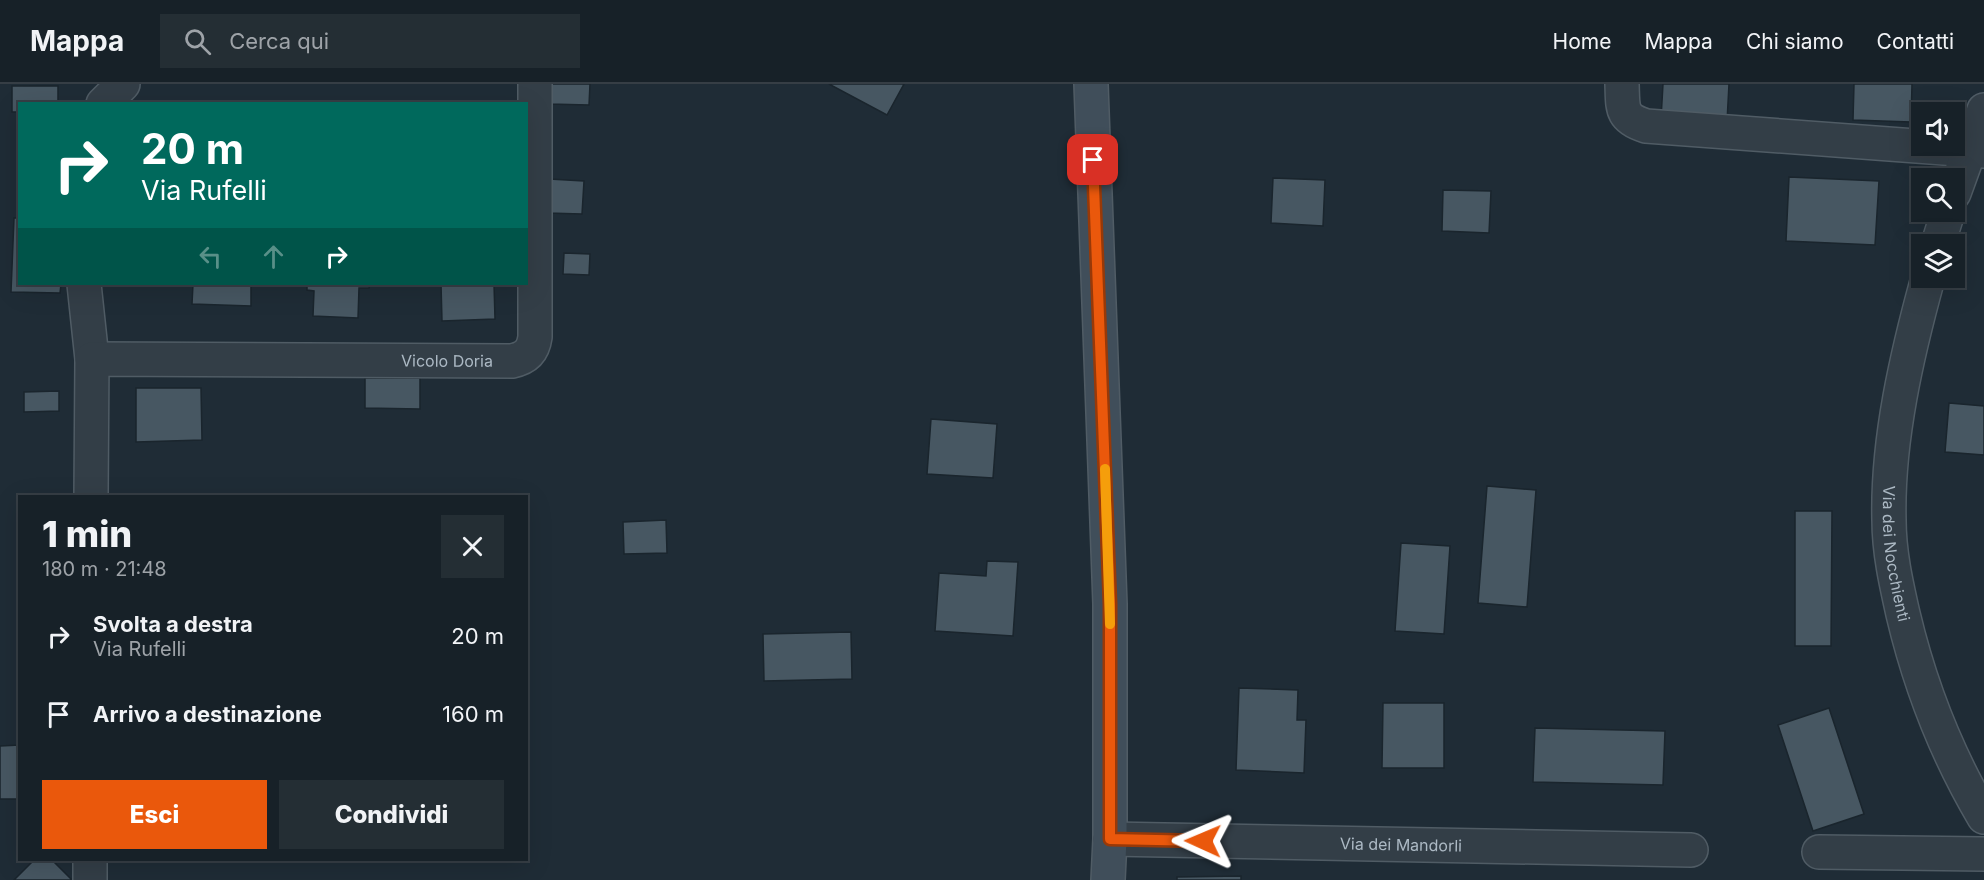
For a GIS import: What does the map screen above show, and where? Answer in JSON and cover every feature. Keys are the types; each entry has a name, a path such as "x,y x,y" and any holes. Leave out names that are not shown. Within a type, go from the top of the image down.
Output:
{"street":[{"path":"105,102 123,84"},
{"name":"Vicolo Doria","path":"92,359 521,360 534,346 535,337 535,84"},
{"path":"1091,84 1110,604 1108,880"},
{"path":"1622,84 1625,114 1636,123 1646,126 1977,150"},
{"path":"1965,172 1977,150 1984,110"},
{"path":"84,285 92,359 91,495"},
{"name":"Via dei Nocchienti","path":"1926,288 1908,362 1896,430 1889,495 1889,537 1899,595 1925,692 1948,749 1984,817"},
{"name":"Via dei Mandorli","path":"1110,839 1691,850"},
{"path":"1819,852 1984,854"},
{"path":"90,861 90,880"}],"building":[{"path":"550,84 590,84 589,105 549,104"},
{"path":"829,84 904,84 887,115"},
{"path":"1663,84 1729,84 1727,122 1661,119"},
{"path":"1854,84 1912,84 1911,122 1853,120"},
{"path":"12,86 58,86 58,102 18,102 18,112 12,112"},
{"path":"1789,177 1879,181 1875,245 1786,241"},
{"path":"1273,178 1325,180 1323,226 1271,223"},
{"path":"549,179 584,181 582,214 547,213"},
{"path":"1443,190 1491,191 1489,233 1442,231"},
{"path":"14,218 18,218 18,285 61,285 60,293 11,292"},
{"path":"564,253 590,254 589,275 563,274"},
{"path":"193,285 251,285 251,306 192,304"},
{"path":"307,285 370,285 369,288 359,288 358,318 313,316 314,291 307,290"},
{"path":"441,285 494,285 495,319 442,321"},
{"path":"365,378 420,378 420,409 365,408"},
{"path":"136,388 201,388 202,440 136,442"},
{"path":"59,391 59,411 24,412 24,392"},
{"path":"1949,403 1984,406 1984,455 1945,452"},
{"path":"931,419 997,424 993,478 927,474"},
{"path":"1487,486 1536,490 1527,607 1478,603"},
{"path":"18,496 18,554 17,554"},
{"path":"1795,511 1832,511 1831,646 1795,646"},
{"path":"666,520 667,553 624,554 623,522"},
{"path":"1401,543 1450,546 1444,634 1395,631"},
{"path":"987,561 1018,562 1013,636 935,631 939,573 986,576"},
{"path":"851,632 852,679 764,681 763,634"},
{"path":"1239,688 1298,690 1297,720 1306,720 1304,773 1236,770"},
{"path":"1383,703 1444,703 1444,768 1382,768"},
{"path":"1829,708 1864,814 1813,831 1778,725"},
{"path":"1535,728 1665,731 1663,785 1533,782"},
{"path":"18,745 18,799 0,799 0,746"},
{"path":"33,861 53,861 72,880 14,880"},
{"path":"1241,876 1241,880 1177,880 1177,877"}],"slow traffic":[{"path":"1105,469 1110,624"}],"route":[{"path":"1093,160 1110,604 1110,839 1203,841"}]}
